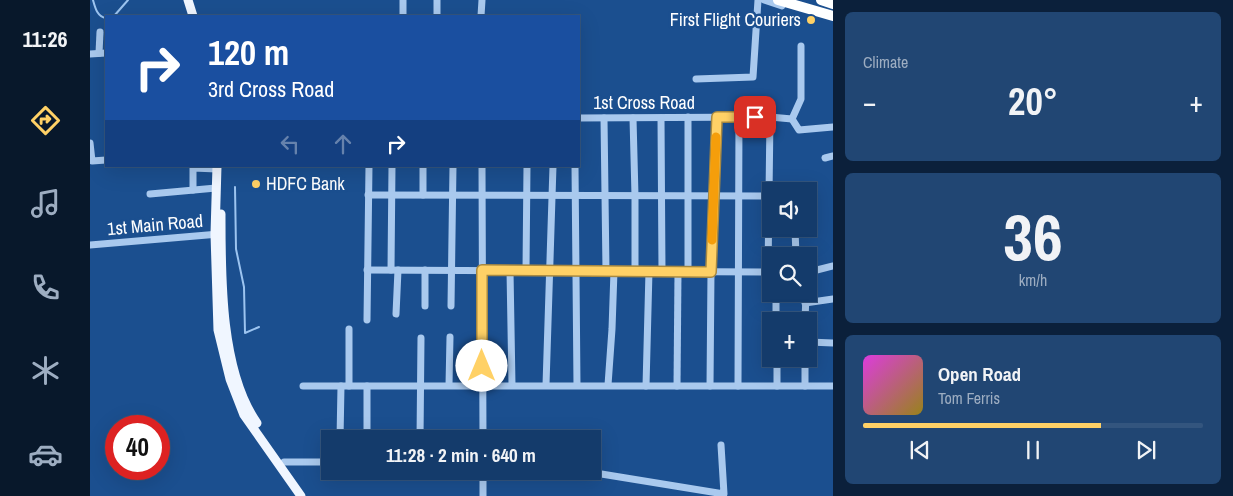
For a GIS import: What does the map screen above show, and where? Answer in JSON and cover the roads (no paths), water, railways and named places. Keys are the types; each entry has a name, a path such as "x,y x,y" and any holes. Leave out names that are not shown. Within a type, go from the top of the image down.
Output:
{"highway":[{"path":"778,0 833,16"},
{"path":"800,0 833,10"},
{"path":"821,0 833,4"}],"main road":[{"path":"184,0 188,15"},
{"path":"188,0 193,15"},
{"path":"218,167 216,188 224,322 237,380 251,415 307,496"},
{"path":"218,167 218,330 230,379 244,415 301,496"}],"street":[{"path":"403,0 403,15"},
{"path":"437,0 437,15"},
{"path":"482,0 482,15"},
{"path":"696,79 753,77 758,0"},
{"path":"764,0 833,21"},
{"path":"90,54 103,53 100,32"},
{"path":"801,46 801,100 792,118 799,130 833,127"},
{"path":"688,117 688,272"},
{"path":"710,386 711,272 717,117"},
{"path":"738,386 740,272 739,117"},
{"path":"770,117 770,182"},
{"name":"1st Cross Road","path":"580,118 792,118"},
{"path":"604,118 612,329 608,385"},
{"path":"633,118 635,271"},
{"path":"661,118 662,272"},
{"path":"90,143 91,161 105,160"},
{"path":"825,158 833,156"},
{"path":"193,190 193,168 218,167"},
{"path":"367,320 369,167"},
{"path":"392,167 396,314"},
{"path":"423,167 423,195"},
{"path":"451,306 453,167"},
{"path":"482,167 483,430"},
{"path":"526,270 527,167"},
{"path":"546,385 553,167"},
{"path":"575,167 577,385"},
{"path":"150,194 216,188"},
{"path":"368,195 762,196"},
{"name":"1st Main Road","path":"90,245 218,234"},
{"path":"817,270 833,266"},
{"path":"367,270 762,272"},
{"path":"425,270 425,306"},
{"path":"510,271 512,385"},
{"path":"646,386 649,271"},
{"path":"677,386 678,272"},
{"path":"805,312 805,303 833,299"},
{"path":"349,386 350,329"},
{"path":"420,430 421,338"},
{"path":"449,385 450,338"},
{"path":"817,342 833,343"},
{"path":"777,367 777,386"},
{"path":"805,367 806,386"},
{"path":"303,386 833,386"},
{"path":"340,430 341,386"},
{"path":"367,386 367,430"},
{"path":"601,474 724,494 721,445"},
{"path":"284,462 321,462"},
{"path":"483,480 483,496"}],"waterway":[{"path":"93,0 98,14 105,18"},
{"path":"115,15 128,0"},
{"path":"235,187 236,249 244,287 245,333 259,327"}],"place":[{"name":"First Flight Couriers","path":"811,20"},
{"name":"HDFC Bank","path":"256,184"}]}
